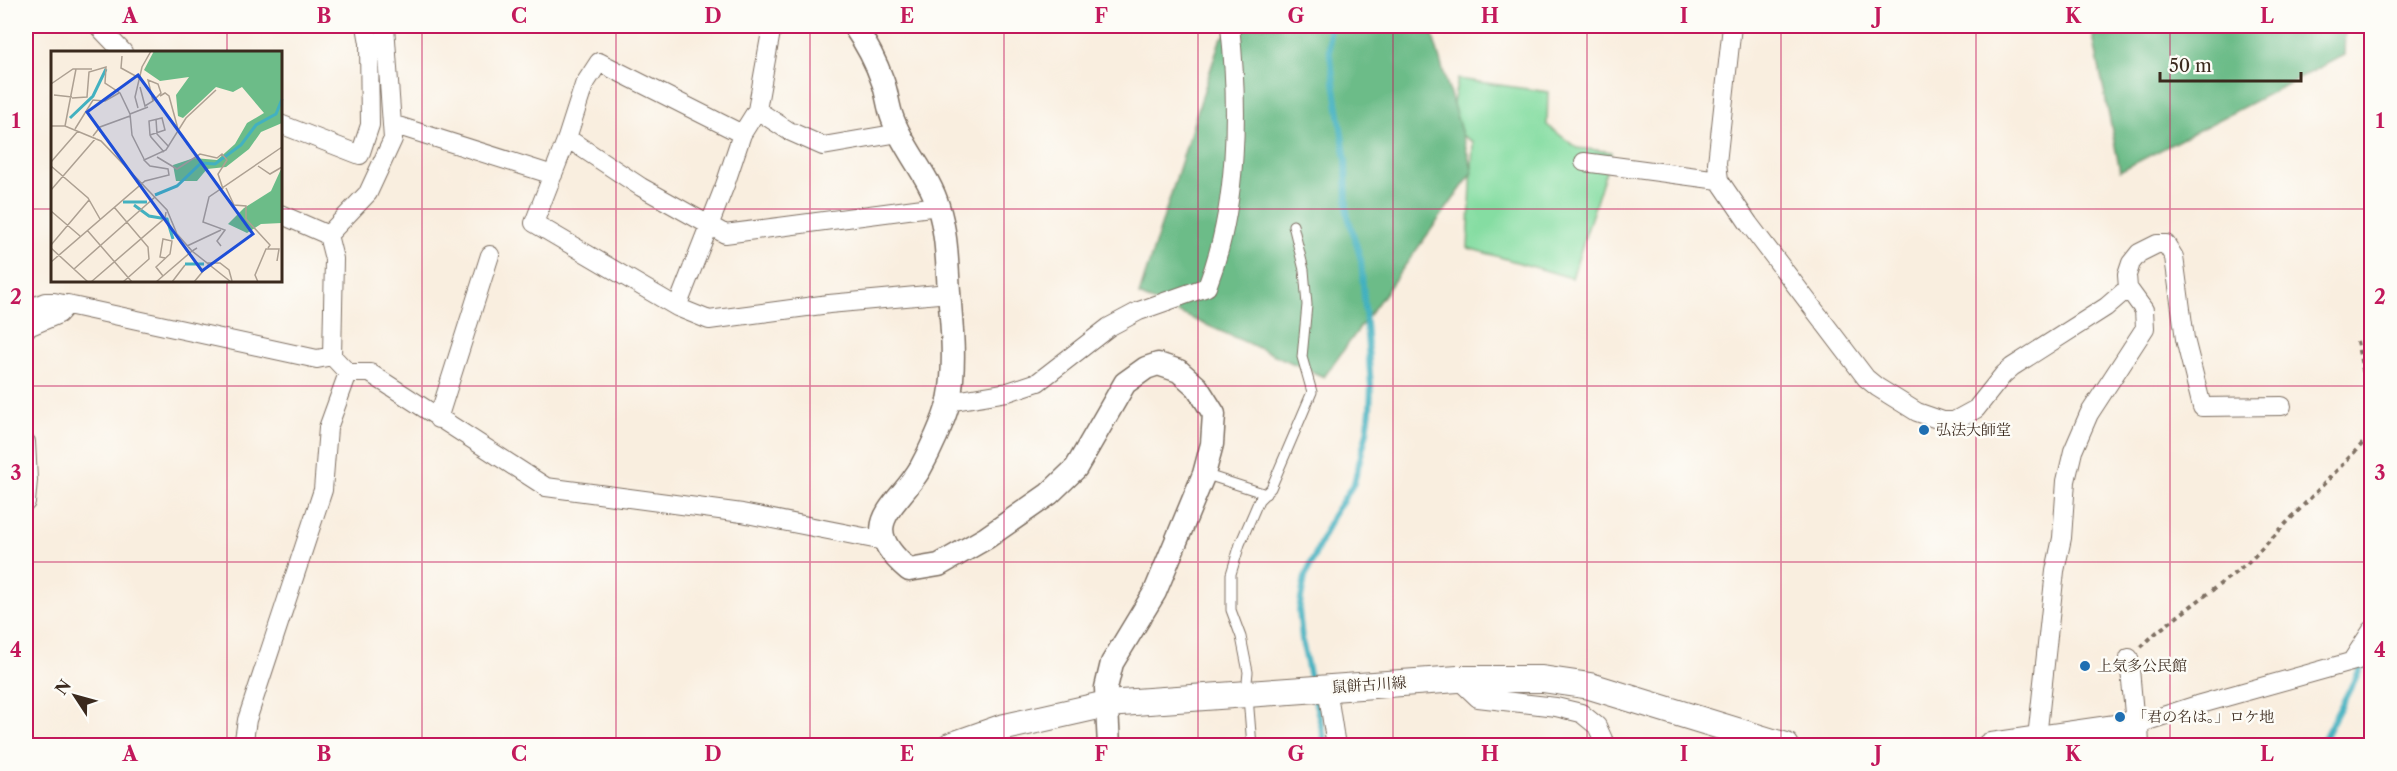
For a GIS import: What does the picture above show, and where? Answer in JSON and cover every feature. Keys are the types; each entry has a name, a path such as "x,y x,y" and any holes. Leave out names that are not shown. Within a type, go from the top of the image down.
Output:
{"main road":[{"name":"鼠餅古川線","path":"950,746 1010,726 1107,704 1248,688 1318,689 1458,679 1542,679 1590,686 1786,746"},
{"path":"1990,746 2037,738 2135,735"}],"street":[{"path":"98,26 122,51"},
{"path":"328,235 368,193 393,139 385,26"},
{"path":"677,307 726,185 742,134 757,110 772,26"},
{"path":"854,26 866,43 883,82 898,133 938,206 947,259 954,349 948,402 920,469 891,505 882,521 884,541 893,556 909,570 939,565 986,537 1049,494 1076,468 1125,383 1146,369 1158,364 1179,371 1197,387 1214,414 1212,444 1204,474 1155,592 1112,663 1106,688 1109,746"},
{"path":"948,402 1008,392 1038,382 1109,327 1139,312 1207,287 1216,264 1227,207 1237,110 1230,26"},
{"path":"1732,26 1717,163 1719,180 1749,224 1866,378 1896,400 1917,412 1943,421 1962,418 1976,409 2003,375 2106,307 2128,288"},
{"path":"282,125 360,155 370,125 369,43 361,28"},
{"path":"742,134 599,62 584,85 567,138 534,223 677,307 710,320 829,304 949,294"},
{"path":"757,110 789,131 823,146 898,133"},
{"path":"392,124 553,175"},
{"path":"567,138 641,187 725,234 938,206"},
{"path":"1584,162 1719,180"},
{"path":"282,215 328,235 334,259 332,356 348,373 370,373 546,488 742,513 884,541"},
{"path":"2037,738 2055,571 2062,538 2066,481 2073,451 2089,414 2145,328 2144,310 2128,288 2127,274 2131,263 2139,253 2157,244 2166,244 2174,257 2185,339 2202,407 2282,406"},
{"path":"438,419 490,255"},
{"path":"26,310 45,302 68,304 316,359 332,356"},
{"path":"26,328 59,314 68,304"},
{"path":"243,746 247,720 322,490 328,428 348,373"},
{"path":"26,442 28,480 26,502"},
{"path":"2351,662 2372,630"},
{"path":"2129,658 2135,735 2371,656"},
{"path":"1458,679 1478,698 1556,707 1581,713 1597,726 1606,746"},
{"path":"1318,689 1336,746"}],"lane":[{"path":"1252,746 1248,672 1241,637 1231,610 1231,574 1240,544 1259,500 1266,494 1312,392 1302,357 1306,305 1304,270 1293,225"},
{"path":"1204,474 1266,494"}],"path":[{"path":"2357,341 2372,415"},
{"path":"2129,658 2157,632 2248,563 2368,438 2372,422"}],"green space":[{"path":"1233,26 1430,26 1473,172 1324,377 1139,295 1220,40"},
{"path":"2091,26 2345,26 2344,55 2120,171"},
{"path":"1458,79 1548,92 1547,125 1577,148 1612,152 1572,278 1468,248 1473,142 1448,127"}],"waterway":[{"path":"1311,683 1302,640 1299,610 1305,577 1332,517 1354,483 1367,432 1371,386 1361,260 1347,213 1346,161 1330,55 1329,26"},
{"path":"2320,746 2364,662"},
{"path":"1314,696 1326,746"},
{"path":"1637,746 1649,746"}],"place":[{"name":"弘法大師堂","path":"1924,430"},
{"name":"上気多公民館","path":"2085,666"},
{"name":"「君の名は。」ロケ地","path":"2120,717"}]}
